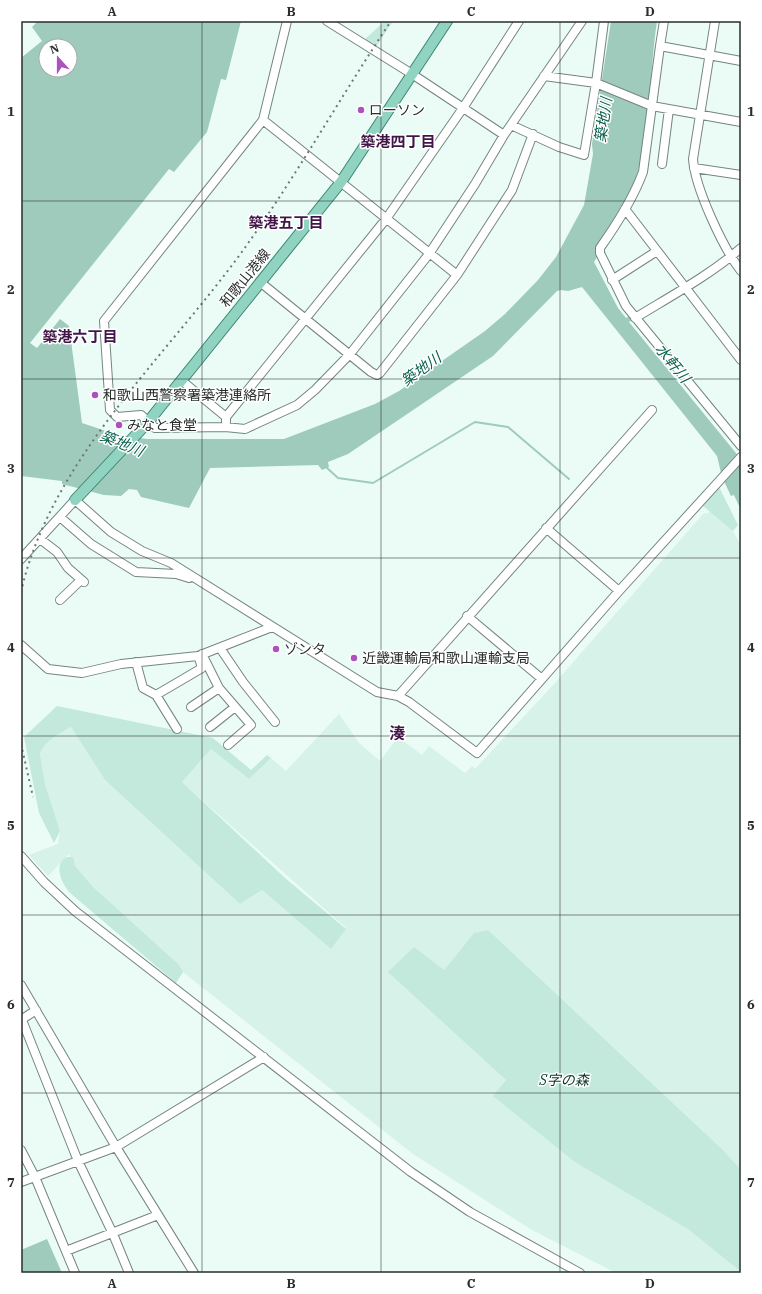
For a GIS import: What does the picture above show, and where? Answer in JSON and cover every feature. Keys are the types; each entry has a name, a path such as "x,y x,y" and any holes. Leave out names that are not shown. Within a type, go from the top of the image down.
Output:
{"main road":[{"name":"和歌山港線","path":"79,496 148,422 341,182 447,21"}],"street":[{"path":"287,21 263,120 104,321 110,410 117,417 140,415 155,428 225,427 245,429 272,418 297,404 315,390 350,354 429,254 475,184 504,135 582,21"},
{"path":"327,21 412,74 504,135"},
{"path":"225,427 226,418 386,219 463,108 519,21"},
{"path":"511,125 559,147 584,155 598,84 598,61 604,21"},
{"path":"664,21 651,105 643,172 625,209 600,248 600,253 626,306 741,446"},
{"path":"715,21 693,159 698,186 730,257 741,271"},
{"path":"660,46 741,61"},
{"path":"544,76 598,84 651,105 700,116 741,122"},
{"path":"662,164 669,109"},
{"path":"263,120 457,275"},
{"path":"260,282 377,375 457,275 512,190 533,134"},
{"path":"694,168 741,175"},
{"path":"625,209 741,360"},
{"path":"636,318 730,257 741,248"},
{"path":"612,280 657,251"},
{"path":"181,380 226,418"},
{"path":"398,696 467,616 652,410"},
{"path":"21,559 79,496 111,532 142,551 171,564 378,692 398,696 409,702 477,753 619,591 741,457"},
{"path":"60,517 91,544 136,572 176,574 197,580"},
{"path":"546,528 619,591"},
{"path":"40,538 57,552 68,568 82,581 60,600"},
{"path":"467,616 542,679"},
{"path":"21,644 50,670 82,672 136,662 200,655 272,627"},
{"path":"220,648 243,682 275,722"},
{"path":"200,655 219,688 251,726 228,745"},
{"path":"156,695 202,668 200,655"},
{"path":"136,662 143,688 156,695 177,729"},
{"path":"191,707 219,688"},
{"path":"210,727 235,707"},
{"path":"21,856 44,882 75,911 411,1172 470,1212 580,1273"},
{"path":"21,985 116,1147 194,1273"},
{"path":"36,1010 21,1020 78,1161 113,1234 129,1273"},
{"path":"21,1182 116,1147 264,1057"},
{"path":"21,1150 35,1176 75,1273"},
{"path":"66,1251 113,1234 158,1215"}],"shaded area":[{"path":"711,512 733,531 741,546 741,1170 724,1151 488,930 474,933 444,970 389,972 506,1080 494,1096 688,1229 741,1272 616,1273 532,1230 413,1154 183,972 93,887 75,866 69,854 48,876 29,855 58,844 60,831 45,784 40,754 41,750 53,735 71,727 105,780 240,904 262,890 331,949 346,928 182,782 211,749 249,779 271,758 286,771 339,714 359,743 380,761 398,737 422,755 429,746 465,773 472,766 475,769 554,684 703,514"}],"green space":[{"path":"385,21 393,21 376,47 365,39"},
{"path":"719,487 738,525 733,531 703,506"},
{"path":"57,706 213,738 251,770 267,755 271,758 249,779 211,749 182,782 285,878 346,929 331,949 262,890 240,904 105,780 71,727 49,741 42,749 40,754 45,784 60,831 54,843 39,813 24,737"},
{"path":"67,857 73,857 75,866 93,887 179,965 183,972 176,983 69,892 63,883 59,869 60,864"},
{"name":"S字の森","path":"488,930 724,1151 741,1170 741,1272 688,1229 575,1162 493,1096 506,1080 388,972 414,947 444,970 474,933"}],"water":[{"name":"築地川","path":"38,21 241,21 226,80 221,79 207,132 174,172 169,169 30,343 37,348 60,319 69,326 82,423 118,435 147,439 284,439 375,404 399,391 485,331 505,314 538,280 556,257 584,205 593,154 592,144 611,21 657,21 649,107 643,150 638,170 632,189 596,248 597,257 594,262 618,308 626,318 630,316 633,319 629,322 740,458 741,510 734,495 731,496 722,477 717,456 582,287 568,291 557,291 493,356 348,454 328,462 329,467 322,470 318,465 210,468 189,508 141,497 137,490 129,489 121,496 104,495 62,484 62,481 21,476 21,58 38,44 38,78 78,78 78,38 40,38 32,27"},
{"path":"47,1239 62,1273 21,1273 21,1250"}],"waterway":[{"path":"326,467 338,478 373,483 475,422 508,427 569,479"}],"railway":[{"path":"21,592 36,543 58,497 84,453 115,411 214,289 244,249 301,164 391,21"},
{"path":"21,744 33,797"}],"place":[{"name":"ローソン","path":"361,110"},
{"name":"和歌山西警察署築港連絡所","path":"95,395"},
{"name":"みなと食堂","path":"119,425"},
{"name":"ゾンタ","path":"276,649"},
{"name":"近畿運輸局和歌山運輸支局","path":"354,658"}],"district":[{"name":"築港四丁目","path":"398,141"},
{"name":"築港五丁目","path":"286,222"},
{"name":"築港六丁目","path":"80,336"},
{"name":"湊","path":"397,733"}],"water label":[{"name":"水軒川","path":"673,363"}]}
